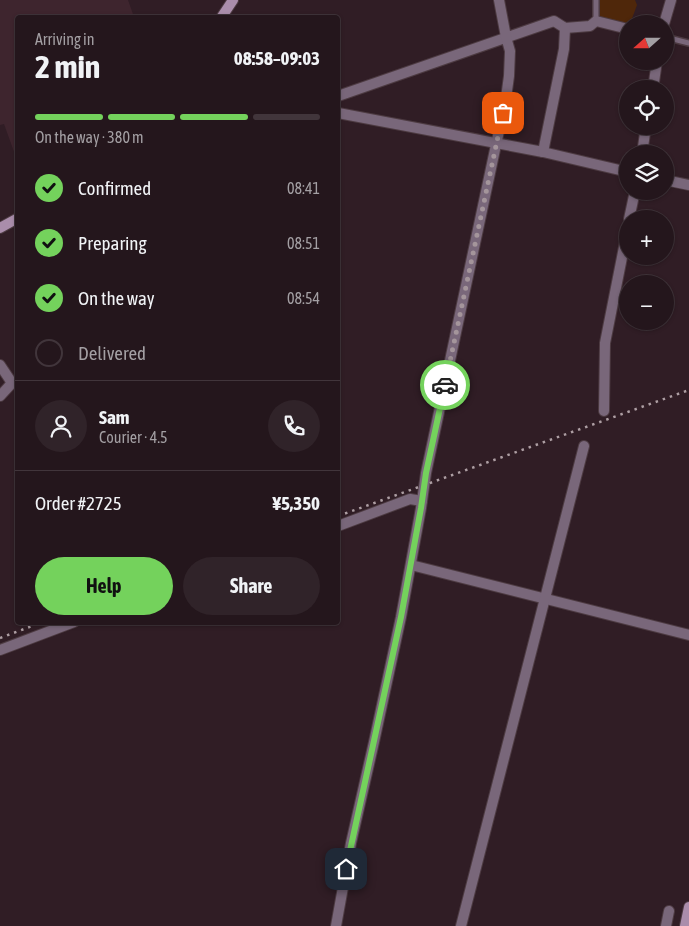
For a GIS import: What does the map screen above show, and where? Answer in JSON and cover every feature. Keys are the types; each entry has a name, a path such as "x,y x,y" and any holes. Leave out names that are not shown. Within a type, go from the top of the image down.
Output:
{"street":[{"path":"223,15 233,0"},
{"path":"336,926 349,850 401,617 428,463 506,98 510,51 499,0"},
{"path":"667,15 671,0"},
{"path":"340,95 554,20 564,28 590,26 596,22 619,27"},
{"path":"543,152 564,50 564,28"},
{"path":"340,113 543,152 619,170"},
{"path":"674,182 689,186"},
{"path":"0,228 15,220"},
{"path":"604,411 605,343 620,265"},
{"path":"0,365 12,383 0,396"},
{"path":"461,926 584,446"},
{"path":"340,525 410,499 422,501"},
{"path":"411,565 689,635"},
{"path":"0,650 66,625"},
{"path":"685,925 689,907"},
{"path":"666,926 669,912"}],"lane":[{"path":"596,0 596,22"},
{"path":"674,39 689,42"}],"shaded area":[{"path":"0,0 128,0 133,15 15,15 15,154 4,124 0,125"},
{"path":"598,0 635,0 637,5 633,15 619,15 619,22 600,19"}],"railway":[{"path":"340,515 689,390"},
{"path":"0,638 35,625"}],"way so far":[{"path":"445,385 503,113"}],"route":[{"path":"346,869 401,617 426,473 445,385"}]}
